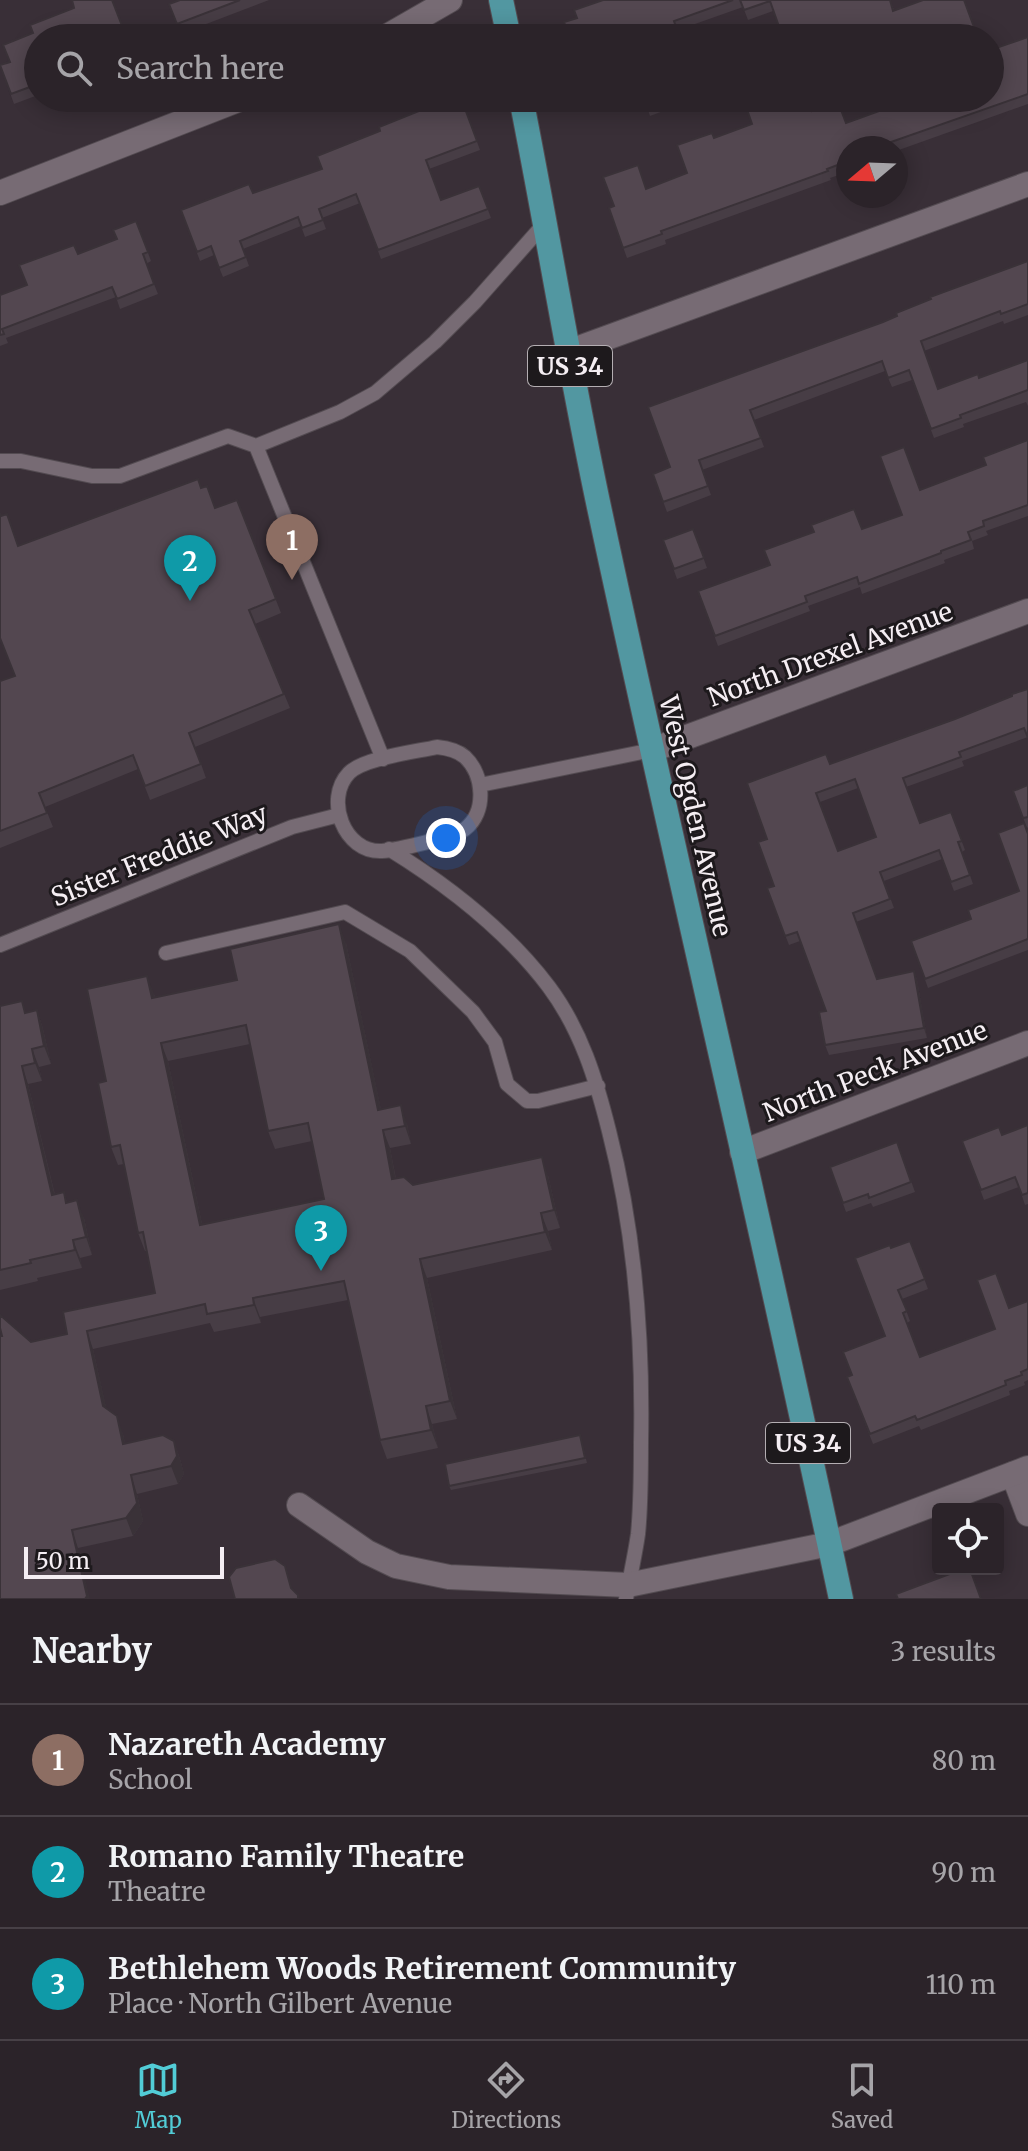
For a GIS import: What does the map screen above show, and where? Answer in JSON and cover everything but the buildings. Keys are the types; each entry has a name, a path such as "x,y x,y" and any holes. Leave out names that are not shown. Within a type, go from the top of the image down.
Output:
{"main road":[{"path":"501,0 506,24"},
{"name":"West Ogden Avenue","path":"524,112 568,352 652,750 829,1544"},
{"name":"US 34","path":"829,1544 841,1599"}],"street":[{"path":"408,24 450,0"},
{"path":"0,193 207,112"},
{"path":"568,352 1028,184"},
{"name":"North Drexel Avenue","path":"652,750 1028,611"},
{"name":"North Peck Avenue","path":"742,1152 1028,1043"},
{"path":"299,1505 367,1552 396,1566 449,1577 627,1592 829,1544 1021,1471 1028,1514"}],"lane":[{"path":"0,461 21,461 92,476 120,476 228,436 256,446 340,412 375,393 435,342 545,223"},
{"path":"256,446 383,759"},
{"path":"437,747 453,749 464,756 475,770 480,785 475,820 453,836 380,851 356,840 346,830 339,815 337,798 349,772 363,763 437,747"},
{"path":"480,785 652,750"},
{"name":"Sister Freddie Way","path":"0,945 292,827 339,815"},
{"path":"389,849 434,877 487,920 524,957 569,1018 598,1086 623,1193 640,1333 640,1494 638,1533 627,1592"},
{"path":"166,953 345,912 410,951 473,1012 495,1042 507,1084 527,1101 598,1086"}],"place":[{"name":"Nazareth Academy","path":"292,580"},
{"name":"Romano Family Theatre","path":"190,601"},
{"name":"Bethlehem Woods Retirement Community","path":"321,1271"}]}
